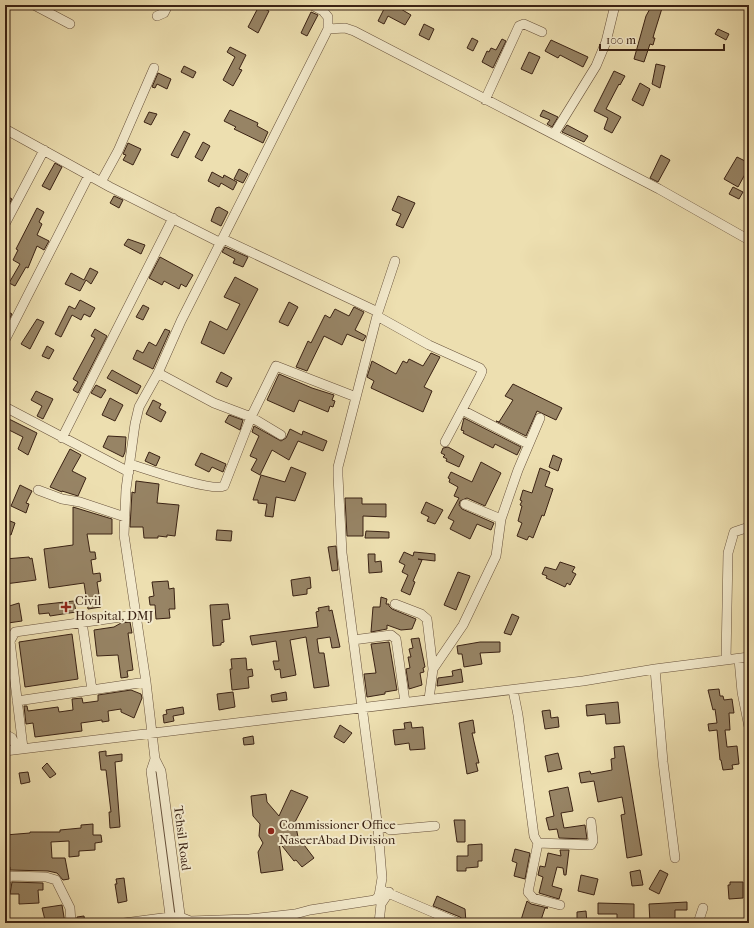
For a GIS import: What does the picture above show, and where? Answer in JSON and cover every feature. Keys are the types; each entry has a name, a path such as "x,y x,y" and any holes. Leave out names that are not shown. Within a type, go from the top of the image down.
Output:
{"street":[{"path":"34,5 70,24"},
{"path":"157,16 164,13 168,5"},
{"path":"170,920 151,771 155,759 146,682 124,535 129,468 135,424 139,407 158,373 181,321 328,29 327,9 312,5"},
{"path":"554,134 596,66 606,42 615,5"},
{"path":"486,100 519,26 524,24 542,32"},
{"path":"328,29 345,28 354,31 554,134 749,240"},
{"path":"101,182 118,151 154,68"},
{"path":"5,129 101,182 173,218 378,314 430,345 480,368 482,372 445,442"},
{"path":"5,224 44,150"},
{"path":"5,340 89,175"},
{"path":"62,438 173,218"},
{"path":"379,923 381,904 385,891 342,553 338,467 378,314 395,261"},
{"path":"5,407 62,438 129,468 220,488 224,486 251,417 276,366 356,397"},
{"path":"158,373 214,403 251,417 282,435"},
{"path":"462,410 528,444"},
{"path":"433,669 463,625 496,556 501,519 528,444 540,418"},
{"path":"38,490 62,499 80,502 125,517"},
{"path":"465,504 501,519"},
{"path":"726,660 728,553 734,532 749,527"},
{"path":"395,604 421,614 427,619 433,669 429,699"},
{"path":"20,749 17,700 10,641 11,635 15,632 135,615"},
{"path":"82,622 92,690"},
{"path":"353,640 391,635 396,639 404,702"},
{"path":"5,751 429,699 583,682 655,669 749,657"},
{"path":"739,658 742,692 749,728"},
{"path":"655,669 663,762 675,858"},
{"path":"17,700 146,682"},
{"path":"513,690 518,715 534,836 538,843 528,892 533,898 560,905"},
{"path":"5,734 12,738 20,749"},
{"name":"Tehsil Road","path":"155,759 161,771 180,920"},
{"path":"538,843 591,845 593,841 591,822"},
{"path":"378,829 387,827 390,830 435,826"},
{"path":"5,889 6,880 10,876 46,877 56,880 70,908 71,923"},
{"path":"124,923 170,920 190,921 249,919 295,914 310,910 375,900 385,891"},
{"path":"385,891 458,923"},
{"path":"698,923 703,908"}],"building":[{"path":"386,5 394,5 411,15 405,25 388,16 384,24 378,21"},
{"path":"652,5 663,5 653,38 655,38 653,45 650,44 644,62 634,59 646,16"},
{"path":"259,6 269,11 258,33 248,27"},
{"path":"311,12 318,15 307,36 301,33"},
{"path":"424,24 434,29 429,40 419,35"},
{"path":"718,29 729,34 726,40 715,34"},
{"path":"472,38 478,41 473,51 467,48"},
{"path":"502,39 506,41 493,68 482,62 487,51 489,52 491,48 496,50"},
{"path":"551,40 588,57 583,67 560,55 558,58 545,51"},
{"path":"230,47 246,55 239,69 242,70 233,86 223,80 235,57 227,52"},
{"path":"529,52 540,57 532,74 521,69"},
{"path":"656,64 665,66 660,88 652,84"},
{"path":"184,66 196,72 193,78 181,72"},
{"path":"614,71 625,76 620,85 619,84 606,109 621,117 612,133 604,129 608,118 594,111"},
{"path":"158,73 171,79 167,89 157,84 155,88 152,87"},
{"path":"640,83 650,89 643,106 632,100"},
{"path":"230,110 258,123 257,126 268,132 263,143 234,129 236,127 224,121"},
{"path":"543,110 558,117 552,127 547,124 550,120 540,116"},
{"path":"149,112 157,114 151,125 144,122"},
{"path":"567,125 588,136 584,142 562,132"},
{"path":"184,131 190,134 178,158 171,155"},
{"path":"203,142 210,146 202,161 195,157"},
{"path":"128,143 141,149 133,165 123,160 126,155 123,154"},
{"path":"661,155 670,160 658,182 650,178"},
{"path":"737,157 749,163 747,166 749,167 738,187 724,179"},
{"path":"55,163 62,167 50,190 42,186"},
{"path":"239,169 248,174 243,183 234,179"},
{"path":"212,172 223,178 224,175 237,182 233,190 221,183 219,187 208,181"},
{"path":"733,187 743,192 739,199 729,194"},
{"path":"5,195 12,199 5,211"},
{"path":"114,196 123,200 119,208 110,203"},
{"path":"398,196 415,203 403,228 396,225 401,214 392,210"},
{"path":"219,207 228,212 221,226 211,221 216,208"},
{"path":"37,208 44,212 39,222 42,224 37,235 49,241 44,250 37,246 28,268 26,267 15,286 9,283 20,264 13,260 18,250 16,249"},
{"path":"128,239 145,245 141,254 124,245"},
{"path":"225,247 248,257 243,267 233,263 235,259 222,252"},
{"path":"160,257 193,275 186,287 181,284 179,289 164,281 162,285 149,278"},
{"path":"90,268 98,272 91,284 86,280 80,291 65,284 71,273 84,280"},
{"path":"235,277 258,289 224,354 201,343 210,321 227,330 240,304 224,297"},
{"path":"80,300 95,308 90,317 84,314 81,320 72,315 61,337 55,334 69,306 75,309"},
{"path":"289,302 298,307 288,326 279,322"},
{"path":"143,305 149,308 143,320 136,317"},
{"path":"354,307 364,312 355,330 366,336 363,341 347,334 342,345 324,336 307,371 296,367 308,341 311,343 325,315 330,318 335,309 349,316"},
{"path":"5,310 12,314 5,327"},
{"path":"37,319 44,322 30,349 21,344"},
{"path":"95,329 107,336 78,393 73,390 78,382 73,379 95,338 91,336"},
{"path":"165,329 170,331 153,369 133,359 137,350 143,353 149,342 156,346"},
{"path":"47,346 54,350 49,359 42,356"},
{"path":"431,353 440,357 424,387 432,391 423,412 371,388 374,381 367,377 372,361 396,374 403,361 407,363 409,359 423,366"},
{"path":"112,370 141,386 137,394 107,378"},
{"path":"221,372 232,378 227,387 216,382"},
{"path":"279,374 312,388 334,395 332,400 335,401 333,407 330,406 328,412 299,400 294,412 267,400"},
{"path":"513,384 562,408 556,420 537,411 526,436 496,421 499,422 513,400 505,396"},
{"path":"96,385 106,390 101,398 91,393"},
{"path":"36,391 53,399 43,419 37,416 42,406 31,400"},
{"path":"110,398 123,405 115,421 102,415"},
{"path":"153,400 161,404 159,408 166,412 161,422 146,414"},
{"path":"229,415 243,420 240,430 225,422"},
{"path":"5,417 37,433 28,455 18,449 23,437 5,428"},
{"path":"464,418 521,447 517,455 495,444 493,448 463,433 464,431 461,430"},
{"path":"254,426 281,441 286,438 290,429 302,435 303,431 327,441 323,451 298,441 289,460 272,450 260,475 251,470 257,459 250,456 259,436 252,432"},
{"path":"108,436 126,437 125,452 123,457 103,447"},
{"path":"448,447 464,456 459,467 446,461 447,459 443,457 445,455 441,453 443,448"},
{"path":"70,449 81,455 72,471 86,478 78,496 50,487"},
{"path":"149,452 160,457 156,466 145,461"},
{"path":"201,453 226,464 223,472 212,467 209,472 195,465"},
{"path":"553,455 562,459 558,471 549,467"},
{"path":"481,462 501,473 485,506 467,498 460,501 459,505 462,509 494,523 491,530 477,524 470,539 450,529 454,521 448,518 459,498 454,496 458,487 449,482 450,479 448,478 451,472 472,482"},
{"path":"291,467 306,473 295,501 276,497 273,517 265,516 267,504 258,503 258,500 253,500 261,475 285,482"},
{"path":"540,468 550,472 545,486 553,489 544,516 542,515 533,538 529,536 527,540 517,536 522,523 518,521 522,506 520,505 522,501 520,500 523,490 532,493"},
{"path":"136,481 159,484 157,503 179,505 175,536 167,535 167,537 158,536 158,538 144,538 143,527 130,527 132,492 135,493"},
{"path":"20,485 32,491 26,503 29,504 26,513 11,506"},
{"path":"345,498 362,498 362,504 386,504 386,517 363,516 363,536 347,536"},
{"path":"426,502 443,510 435,524 427,521 429,517 421,513"},
{"path":"73,507 112,519 112,534 87,534 90,552 95,552 96,559 91,560 93,574 100,573 101,581 97,582 101,607 88,609 84,583 49,588 44,549 73,545"},
{"path":"5,519 15,523 11,535 5,533"},
{"path":"217,530 232,531 231,541 216,540"},
{"path":"366,531 389,532 389,538 365,538"},
{"path":"336,546 338,570 332,571 328,547"},
{"path":"404,552 413,556 414,552 435,554 435,561 418,559 422,560 413,581 415,582 410,595 401,591 408,575 402,572 405,565 399,562"},
{"path":"368,554 375,554 375,562 381,561 382,572 369,573"},
{"path":"29,557 30,559 32,558 36,580 5,584 5,559"},
{"path":"560,562 575,567 572,572 576,574 570,585 567,583 565,587 546,578 547,576 542,574 545,567 556,570"},
{"path":"458,572 470,576 456,610 444,605"},
{"path":"310,577 311,588 307,589 307,594 293,596 291,580"},
{"path":"168,581 169,589 174,588 175,609 169,609 170,618 156,619 155,605 150,605 149,597 154,596 152,582"},
{"path":"381,597 387,599 386,604 389,604 392,609 416,619 412,629 401,630 387,625 387,629 371,632 373,607 380,607"},
{"path":"74,601 76,612 50,616 49,613 39,614 38,605"},
{"path":"19,603 22,621 8,623 6,607"},
{"path":"228,604 230,619 222,620 224,642 221,643 221,645 213,646 210,605"},
{"path":"329,606 329,611 332,610 340,647 332,648 330,637 317,639 319,653 324,653 329,686 314,688 306,637 290,640 296,675 281,678 280,669 275,670 273,661 279,661 276,641 252,645 250,636 318,627 316,612 319,611 318,608"},
{"path":"512,614 519,617 511,635 504,633"},
{"path":"130,622 132,633 128,633 133,670 127,671 128,677 121,678 118,655 97,656 94,630 114,627 121,623"},
{"path":"72,634 78,679 25,687 19,642"},
{"path":"419,638 425,667 423,668 424,672 420,673 422,685 409,689 406,669 410,668 408,657 411,657 409,649 413,648 411,639"},
{"path":"389,642 397,690 367,697 364,674 376,673 371,644"},
{"path":"480,642 500,642 500,652 480,653 482,664 464,667 462,654 458,654 457,646"},
{"path":"246,658 247,670 252,669 253,676 248,677 249,688 232,690 230,669 232,669 231,659"},
{"path":"461,669 463,682 437,686 438,678 453,676 452,671"},
{"path":"719,689 720,696 723,696 724,700 732,699 734,713 729,713 730,730 725,730 727,747 737,746 739,764 732,765 733,769 723,770 720,760 717,730 709,731 708,724 717,723 715,709 713,710 708,690"},
{"path":"131,690 141,694 142,698 134,718 121,712 121,709 108,711 109,721 102,722 102,720 81,723 82,731 35,737 33,723 26,724 24,706 27,706 28,711 58,707 59,712 73,710 72,699 82,698 83,703 98,701 98,695"},
{"path":"233,692 235,707 219,710 217,694"},
{"path":"286,692 287,700 272,702 271,695"},
{"path":"618,702 620,723 606,724 605,714 587,716 586,705"},
{"path":"183,707 184,714 173,716 174,721 164,723 163,715 167,714 166,710"},
{"path":"550,710 551,718 558,717 559,727 545,729 542,711"},
{"path":"473,720 475,733 472,733 479,763 476,763 478,771 467,774 459,723"},
{"path":"411,722 412,728 423,727 425,749 410,750 409,743 395,745 393,730 405,729 404,723"},
{"path":"340,725 352,733 344,743 334,737"},
{"path":"253,736 254,744 244,745 243,738"},
{"path":"624,746 642,855 627,858 621,815 625,814 622,797 598,802 594,781 581,783 579,773 590,771 591,774 612,770 611,759 615,758 614,747"},
{"path":"106,751 106,756 122,754 122,761 115,762 120,827 110,828 109,812 111,812 106,770 101,770 99,752"},
{"path":"558,753 562,769 548,772 545,756"},
{"path":"47,763 56,774 50,778 42,768"},
{"path":"28,772 30,782 21,784 19,773"},
{"path":"568,787 573,811 561,813 564,828 585,825 587,839 559,838 557,829 549,830 546,818 554,816 549,791"},
{"path":"291,790 308,797 295,822 298,837 314,858 302,867 296,860 294,861 279,842 283,870 261,873 258,852 263,843 259,836 260,824 253,816 251,796 266,794 267,802 279,816"},
{"path":"454,820 465,820 465,842 457,842"},
{"path":"93,824 93,835 101,835 102,842 95,843 95,850 79,851 79,856 69,857 69,841 51,842 52,858 65,858 69,879 63,880 57,873 48,871 10,870 10,867 5,867 5,835 30,832 60,832 60,830 81,828 81,825"},
{"path":"482,844 482,861 478,861 478,867 466,868 466,871 457,871 457,856 468,856 468,845"},
{"path":"515,849 530,853 525,879 514,876 517,863 512,861"},
{"path":"560,850 569,850 566,875 564,875 563,868 557,867 552,886 562,889 559,899 539,893 543,877 538,875 540,866 545,867 548,853 561,856"},
{"path":"640,870 643,885 632,886 630,872"},
{"path":"660,870 668,874 659,894 649,889"},
{"path":"581,875 598,879 594,895 578,891"},
{"path":"124,878 127,901 118,903 115,884 117,884 116,879"},
{"path":"12,882 43,883 43,890 38,890 39,903 19,904 19,894 10,894"},
{"path":"730,882 743,882 743,898 729,899 728,885 730,885"},
{"path":"437,896 465,909 466,922 460,917 433,906"},
{"path":"527,901 531,904 548,908 545,908 540,923 520,923"},
{"path":"687,902 687,910 675,910 675,920 650,923 649,904"},
{"path":"598,903 634,904 634,919 617,919 617,914 598,914"},
{"path":"62,905 65,923 55,923 54,919 45,920 42,908"},
{"path":"586,911 587,923 577,923 577,912"},
{"path":"84,916 85,923 77,923 77,917"}],"place":[{"name":"Civil Hospital, DMJ","path":"66,607"},
{"name":"Commissioner Office NaseerAbad Division","path":"271,831"}]}
